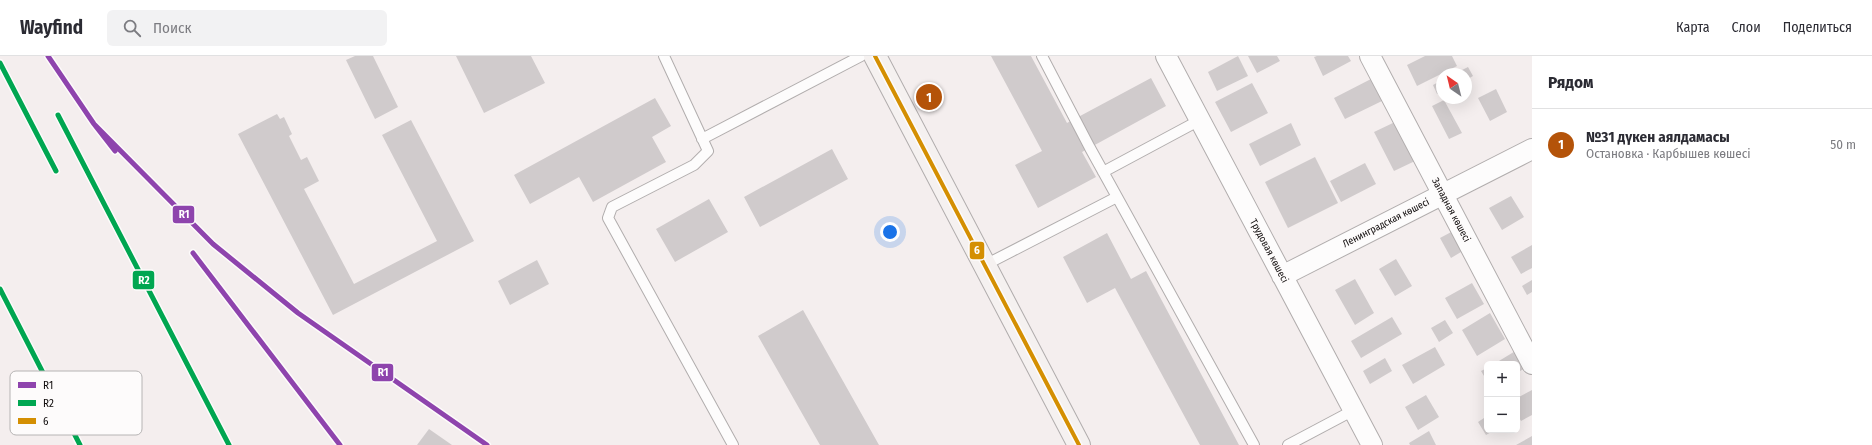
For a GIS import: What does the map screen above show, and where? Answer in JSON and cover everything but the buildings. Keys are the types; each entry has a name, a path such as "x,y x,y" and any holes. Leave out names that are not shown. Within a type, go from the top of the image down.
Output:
{"main road":[{"path":"875,56 1079,445"}],"street":[{"name":"Трудовая көшесі","path":"1166,56 1372,445"},
{"name":"Западная көшесі","path":"1370,56 1532,364"},
{"name":"Ленинградская көшесі","path":"1282,276 1532,149"}],"lane":[{"path":"664,56 708,151 694,165 612,207 608,218 733,445"},
{"path":"702,139 861,56"},
{"path":"1042,56 1103,172 1254,445"},
{"path":"1103,172 1200,120"},
{"path":"985,265 1117,197"},
{"path":"1288,445 1354,410"}],"transit line":[{"name":"R1","path":"48,56 94,124 115,151"},
{"name":"6","path":"875,56 1079,445"},
{"name":"R2","path":"0,63 56,171"},
{"name":"R2","path":"58,115 229,445"},
{"name":"R1","path":"94,124 213,244 298,313 487,445"},
{"name":"R1","path":"193,253 340,445"},
{"name":"R2","path":"0,289 42,371"},
{"name":"R2","path":"75,435 80,445"}],"place":[{"name":"№31 дүкен аялдамасы","path":"929,97"}]}
